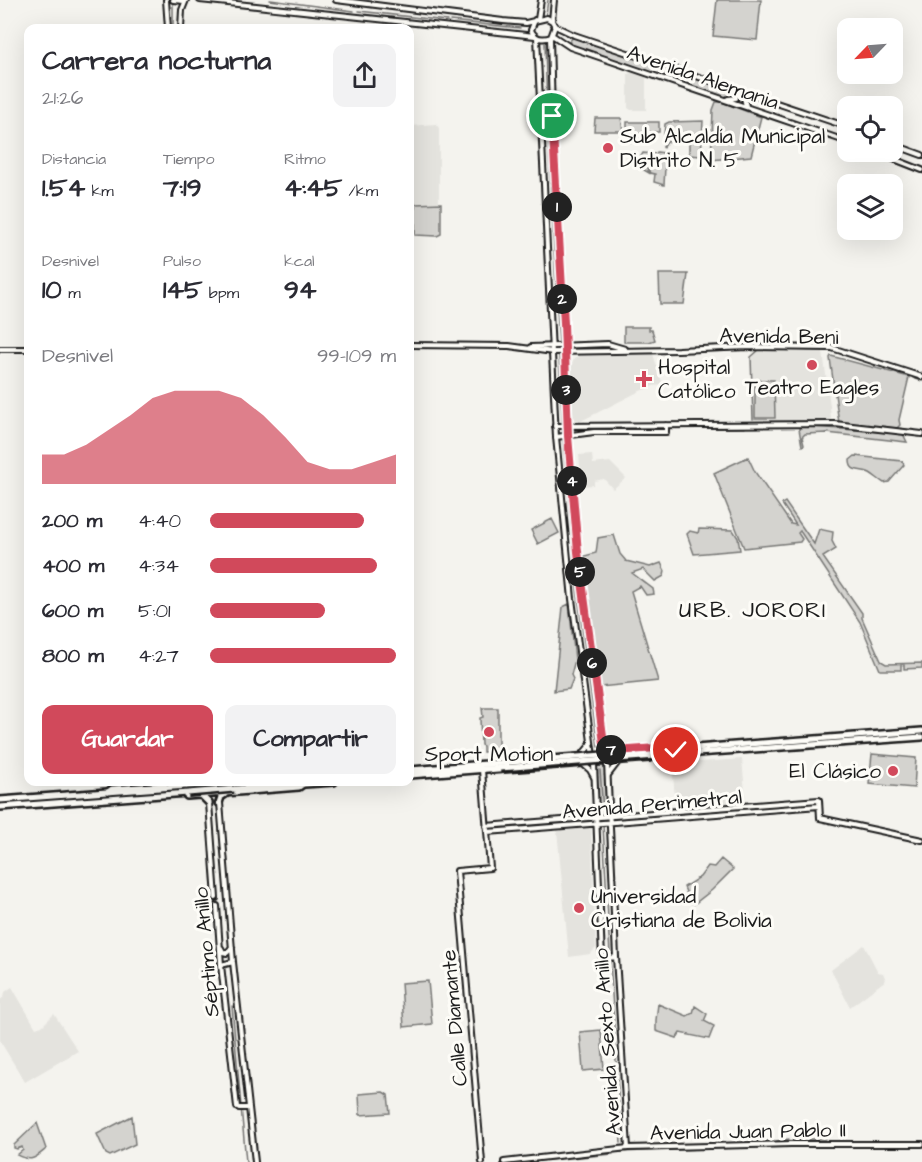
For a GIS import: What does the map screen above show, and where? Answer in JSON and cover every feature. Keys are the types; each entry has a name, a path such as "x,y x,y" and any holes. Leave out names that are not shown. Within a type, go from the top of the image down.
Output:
{"main road":[{"path":"166,0 168,24"},
{"path":"173,0 180,2 186,0"},
{"path":"181,24 182,10 186,0"},
{"path":"200,0 536,37 551,37 555,26 552,21 555,0"},
{"path":"336,0 503,21 526,22 537,19 552,21"},
{"path":"536,37 531,28 537,19 541,0"},
{"name":"Avenida Alemania","path":"555,26 574,35 837,123"},
{"path":"570,47 568,38 574,35"},
{"name":"Avenida Sexto Anillo","path":"536,37 564,345 566,436 579,565 608,775 628,1148"},
{"name":"Avenida Sexto Anillo","path":"551,37 552,225 557,426 568,566 594,764 602,959 616,957"},
{"name":"Avenida Alemania","path":"551,37 570,47 837,138"},
{"path":"718,98 734,99 736,93 732,88"},
{"path":"747,107 743,102 746,96 771,101"},
{"path":"903,148 922,155"},
{"path":"902,162 922,170"},
{"name":"Avenida Beni","path":"522,348 608,344 632,351"},
{"name":"Avenida Beni","path":"414,345 484,345 554,352 748,347 832,348 922,377"},
{"path":"0,349 24,349"},
{"path":"557,426 835,424 922,434"},
{"path":"558,437 594,432 666,432 666,425"},
{"path":"568,566 576,568 579,565"},
{"path":"569,574 572,571 580,573"},
{"path":"414,775 922,731"},
{"path":"673,752 922,736"},
{"path":"582,755 591,743"},
{"path":"604,743 608,749 616,751"},
{"path":"484,768 495,761 670,747 673,752"},
{"path":"616,751 612,757 618,762"},
{"path":"414,770 484,768 496,771 584,765 671,757 673,752"},
{"path":"582,755 588,759 584,765"},
{"path":"608,775 618,762"},
{"path":"584,765 594,777"},
{"path":"484,768 487,829"},
{"path":"0,807 108,795 112,789 150,786"},
{"path":"205,786 204,794 209,802"},
{"path":"220,786 223,793"},
{"path":"2,801 234,786"},
{"path":"108,795 113,801 300,786"},
{"path":"219,803 223,793"},
{"name":"Séptimo Anillo","path":"223,793 219,803 233,962 255,1162"},
{"path":"0,807 9,804 40,802 43,797"},
{"name":"Avenida Perimetral","path":"487,829 761,807 819,800 819,806 761,807"},
{"name":"Séptimo Anillo","path":"209,802 221,965 240,1108 249,1108"},
{"path":"819,806 820,818 922,840"},
{"name":"Calle Diamante","path":"482,1162 457,871 490,868 487,829"},
{"path":"221,947 223,952 227,952 232,947"},
{"path":"221,965 233,962"},
{"name":"Avenida Juan Pablo II","path":"504,1162 628,1148 922,1144"}],"shaded area":[{"path":"717,0 761,0 757,40 713,36"},
{"path":"573,37 732,90 734,97 731,99 571,46 569,42"},
{"path":"631,72 646,77 646,110 628,108 628,74"},
{"path":"716,102 722,102 761,117 751,156 711,160 713,110"},
{"path":"595,118 621,118 623,131 594,131"},
{"path":"703,121 701,156 689,155 689,138 674,138 663,148 665,124"},
{"path":"627,122 659,122 659,132 643,132 643,134 638,134 638,142 627,142"},
{"path":"436,124 439,128 439,203 414,204 414,126"},
{"path":"657,152 673,154 668,166 665,167 664,185 654,182 655,174 650,173 643,158 649,173 639,167 639,160 643,153 656,154"},
{"path":"441,203 441,234 437,236 415,235 415,204"},
{"path":"659,274 688,274 684,304 660,304"},
{"path":"624,327 649,327 655,340 624,342"},
{"path":"759,351 823,352 830,406 831,419 829,422 773,423 753,420 751,359"},
{"path":"653,354 663,385 640,391 577,423 572,414 571,367 574,359 579,356"},
{"path":"831,356 909,377 899,420 900,425 897,428 839,423"},
{"path":"755,380 774,380 775,418 755,418"},
{"path":"801,426 903,434 907,442 827,433 805,434 802,437 804,445 802,446 799,429"},
{"path":"592,454 593,464 610,462 626,478 613,489 604,479 594,481 594,485 582,486 579,455"},
{"path":"855,456 902,461 904,465 889,482 884,483 870,473 854,469 850,460"},
{"path":"748,457 755,472 791,524 796,525 782,504 785,502 814,544 819,529 833,532 832,541 836,549 823,557 862,613 862,618 881,661 886,664 922,663 922,668 904,669 904,665 901,664 901,670 880,670 860,622 800,531 798,533 802,539 800,542 744,548 714,473"},
{"path":"552,519 559,533 538,544 531,530"},
{"path":"699,529 733,530 738,538 740,550 694,554 687,534 690,531 698,533"},
{"path":"614,535 620,554 626,561 650,567 661,563 665,571 664,576 655,581 643,569 632,573 653,589 654,594 646,595 640,586 631,591 658,681 600,687 581,557 596,553 598,538"},
{"path":"569,604 575,660 571,675 573,679 569,689 554,691 563,607"},
{"name":"Sport Motion","path":"482,708 498,708 498,752 483,752 480,718 483,717"},
{"name":"El Clásico","path":"872,754 916,758 914,788 869,784"},
{"path":"742,759 746,803 676,809 672,764"},
{"path":"596,766 606,766 608,815 598,815"},
{"name":"Universidad Cristiana de Bolivia","path":"590,828 596,948 590,954 569,957 557,830"},
{"path":"721,859 733,869 694,904 690,902 684,887 700,877 708,866 714,867"},
{"path":"864,945 878,972 883,973 886,980 850,1007 831,970"},
{"path":"428,981 432,1024 404,1027 401,983"},
{"path":"12,987 36,1028 42,1026 54,1014 78,1051 25,1082 0,1041 0,1000"},
{"path":"658,1004 687,1016 693,1013 695,1006 707,1014 704,1021 714,1026 709,1039 680,1033 677,1038 656,1031"},
{"path":"601,1030 604,1069 583,1071 580,1032"},
{"path":"383,1092 388,1095 390,1113 360,1115 359,1094"},
{"path":"132,1116 135,1144 110,1156 106,1154 97,1134"},
{"path":"37,1123 46,1149 33,1158 17,1155 23,1150 22,1147 14,1148 14,1145"}],"waterway":[{"path":"270,0 354,11"},
{"path":"546,15 548,0"},
{"path":"173,4 173,24"},
{"path":"359,11 447,21"},
{"path":"450,21 520,28"},
{"path":"545,43 547,112"},
{"path":"547,114 559,344"},
{"path":"753,419 751,357 759,350 785,350"},
{"path":"786,350 835,351 902,374"},
{"path":"559,355 563,434"},
{"path":"904,375 908,376"},
{"path":"913,378 922,381"},
{"path":"668,428 745,428"},
{"path":"569,431 578,429 663,429"},
{"path":"563,438 575,568"},
{"path":"575,574 598,747"},
{"path":"600,770 603,812"},
{"path":"603,825 610,955"},
{"path":"610,959 621,1143"},
{"path":"232,1006 246,1162"},
{"path":"777,1141 789,1139"},
{"path":"793,1139 826,1139"},
{"path":"739,1148 772,1146"},
{"path":"670,1150 735,1148"},
{"path":"620,1152 668,1150"},
{"path":"527,1162 613,1154"}],"place":[{"name":"Sub Alcaldía Municipal Distrito N. 5","path":"608,148"},
{"name":"Teatro Eagles","path":"812,365"},
{"name":"Hospital Católico","path":"644,379"},
{"name":"Sport Motion","path":"489,732"},
{"name":"El Clásico","path":"893,771"},
{"name":"Universidad Cristiana de Bolivia","path":"579,908"}],"district":[{"name":"URB. JORORI","path":"753,609"}],"route":[{"path":"552,116 568,436 578,552 604,743 608,749 616,751 670,747 676,750"}]}
